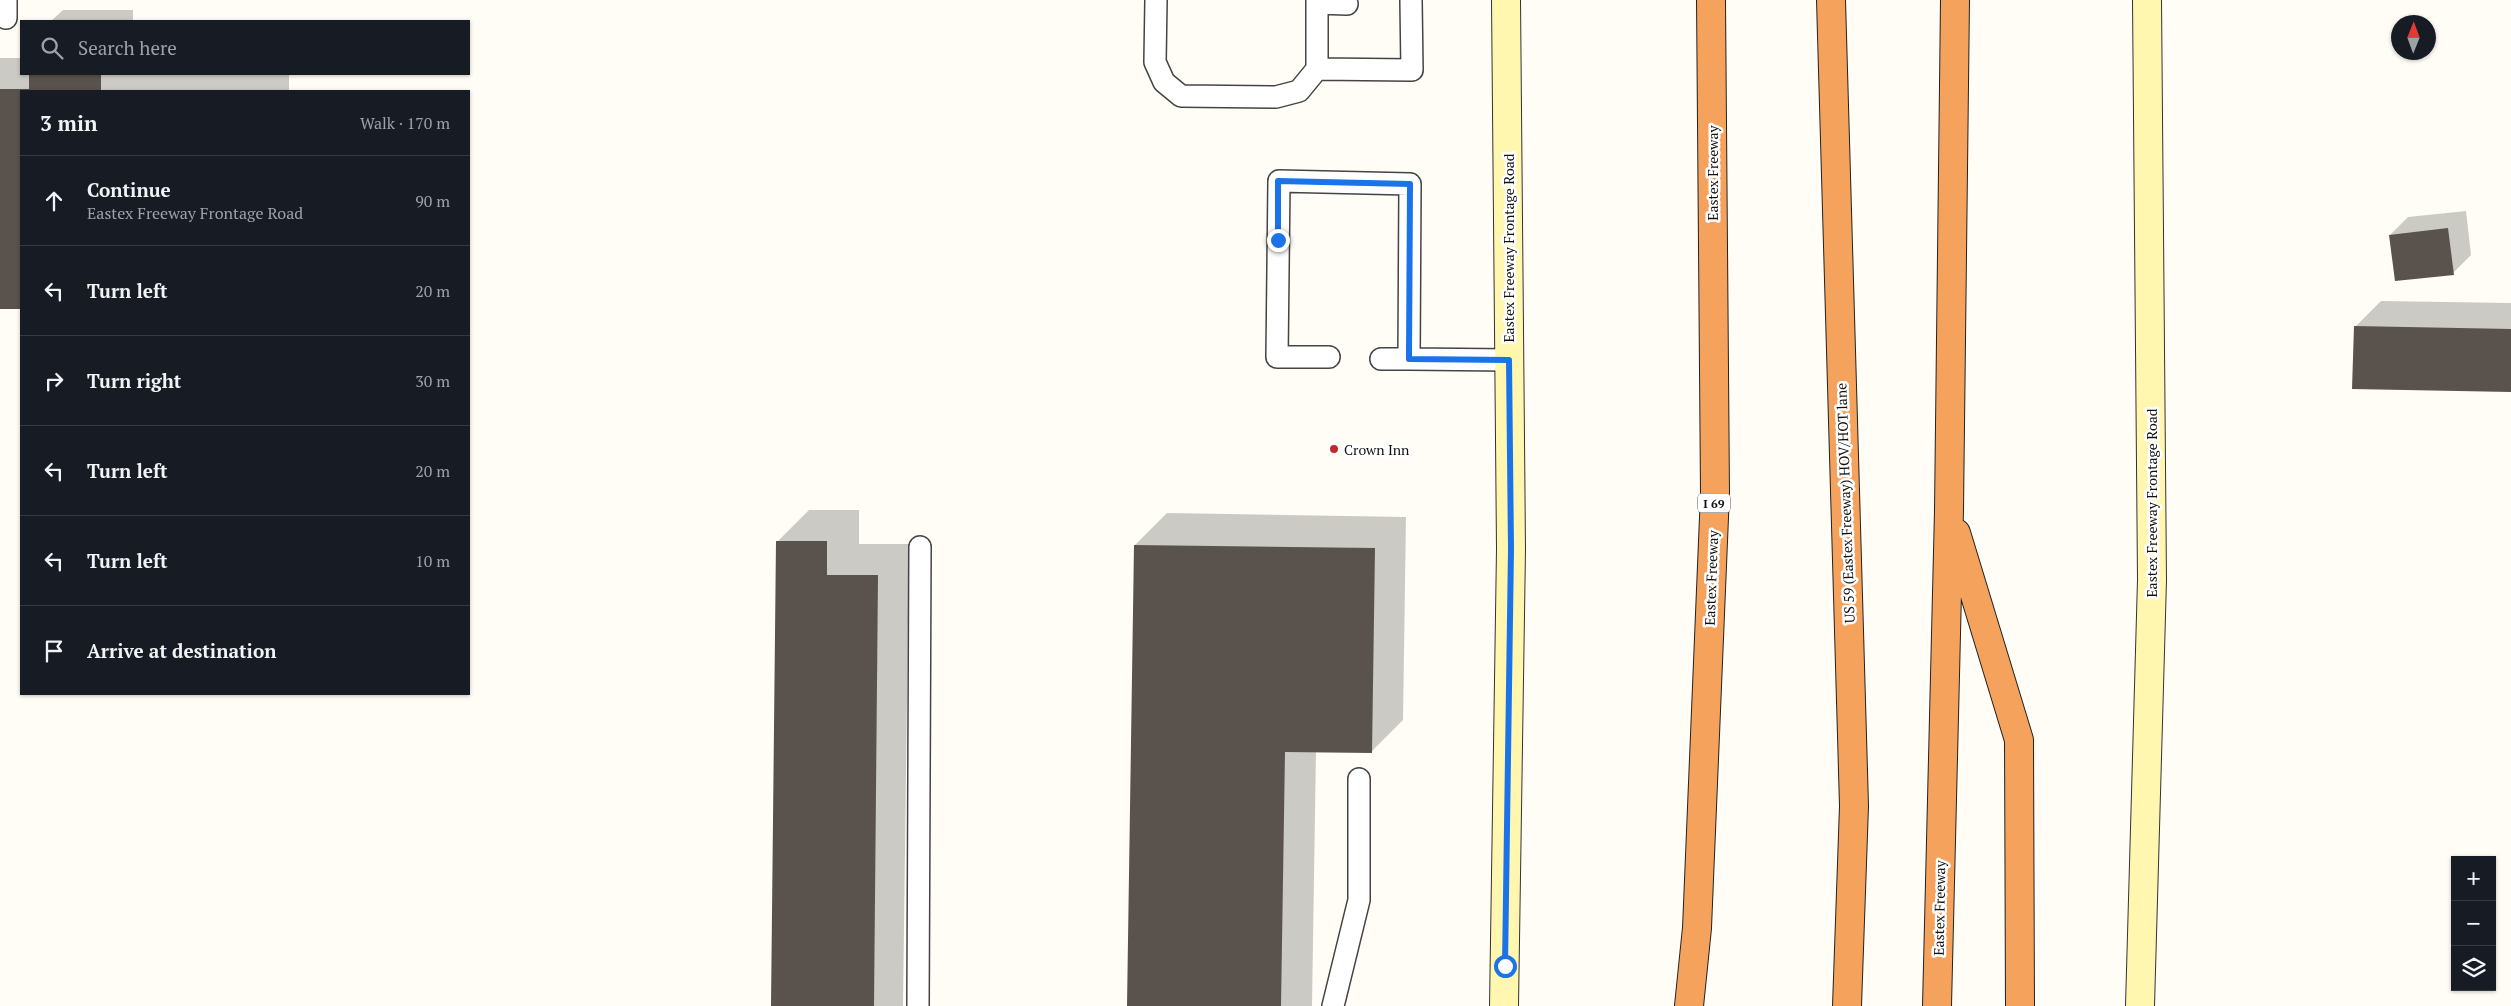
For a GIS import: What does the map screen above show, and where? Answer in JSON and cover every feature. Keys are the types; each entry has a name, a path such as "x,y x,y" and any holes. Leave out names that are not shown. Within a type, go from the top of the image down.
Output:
{"highway":[{"name":"Eastex Freeway","path":"1689,1006 1697,928 1715,493 1711,0"},
{"name":"US 59 (Eastex Freeway) HOV/HOT lane","path":"1831,0 1854,806 1848,1006"},
{"name":"Eastex Freeway","path":"1937,1006 1949,510 1955,0"},
{"path":"1949,510 2019,740 2020,1006"}],"main road":[{"name":"Eastex Freeway Frontage Road","path":"1504,1006 1511,549 1506,0"},
{"name":"Eastex Freeway Frontage Road","path":"2140,1006 2152,580 2147,0"}],"lane":[{"path":"1156,0 1155,62 1164,82 1181,96 1276,97 1299,91 1317,69 1317,2 1347,4"},
{"path":"1317,69 1412,70 1406,3"},
{"path":"1329,357 1277,357 1278,181 1410,184 1409,359"},
{"path":"1381,359 1509,360"},
{"path":"918,1006 920,547"},
{"path":"1333,1006 1359,900 1359,779"}],"building":[{"path":"29,75 101,75 101,90 20,90 20,309 0,309 0,89 29,89"},
{"path":"2448,228 2454,275 2395,281 2389,235"},
{"path":"2354,326 2511,329 2511,392 2352,389"},
{"path":"776,541 827,541 827,575 878,575 874,1006 771,1006"},
{"path":"1134,545 1375,548 1372,753 1285,752 1281,1006 1127,1006"}],"place":[{"name":"Crown Inn","path":"1334,449"}],"route":[{"path":"1278,240 1278,181 1410,184 1409,359 1509,360 1511,549 1505,966"}]}
